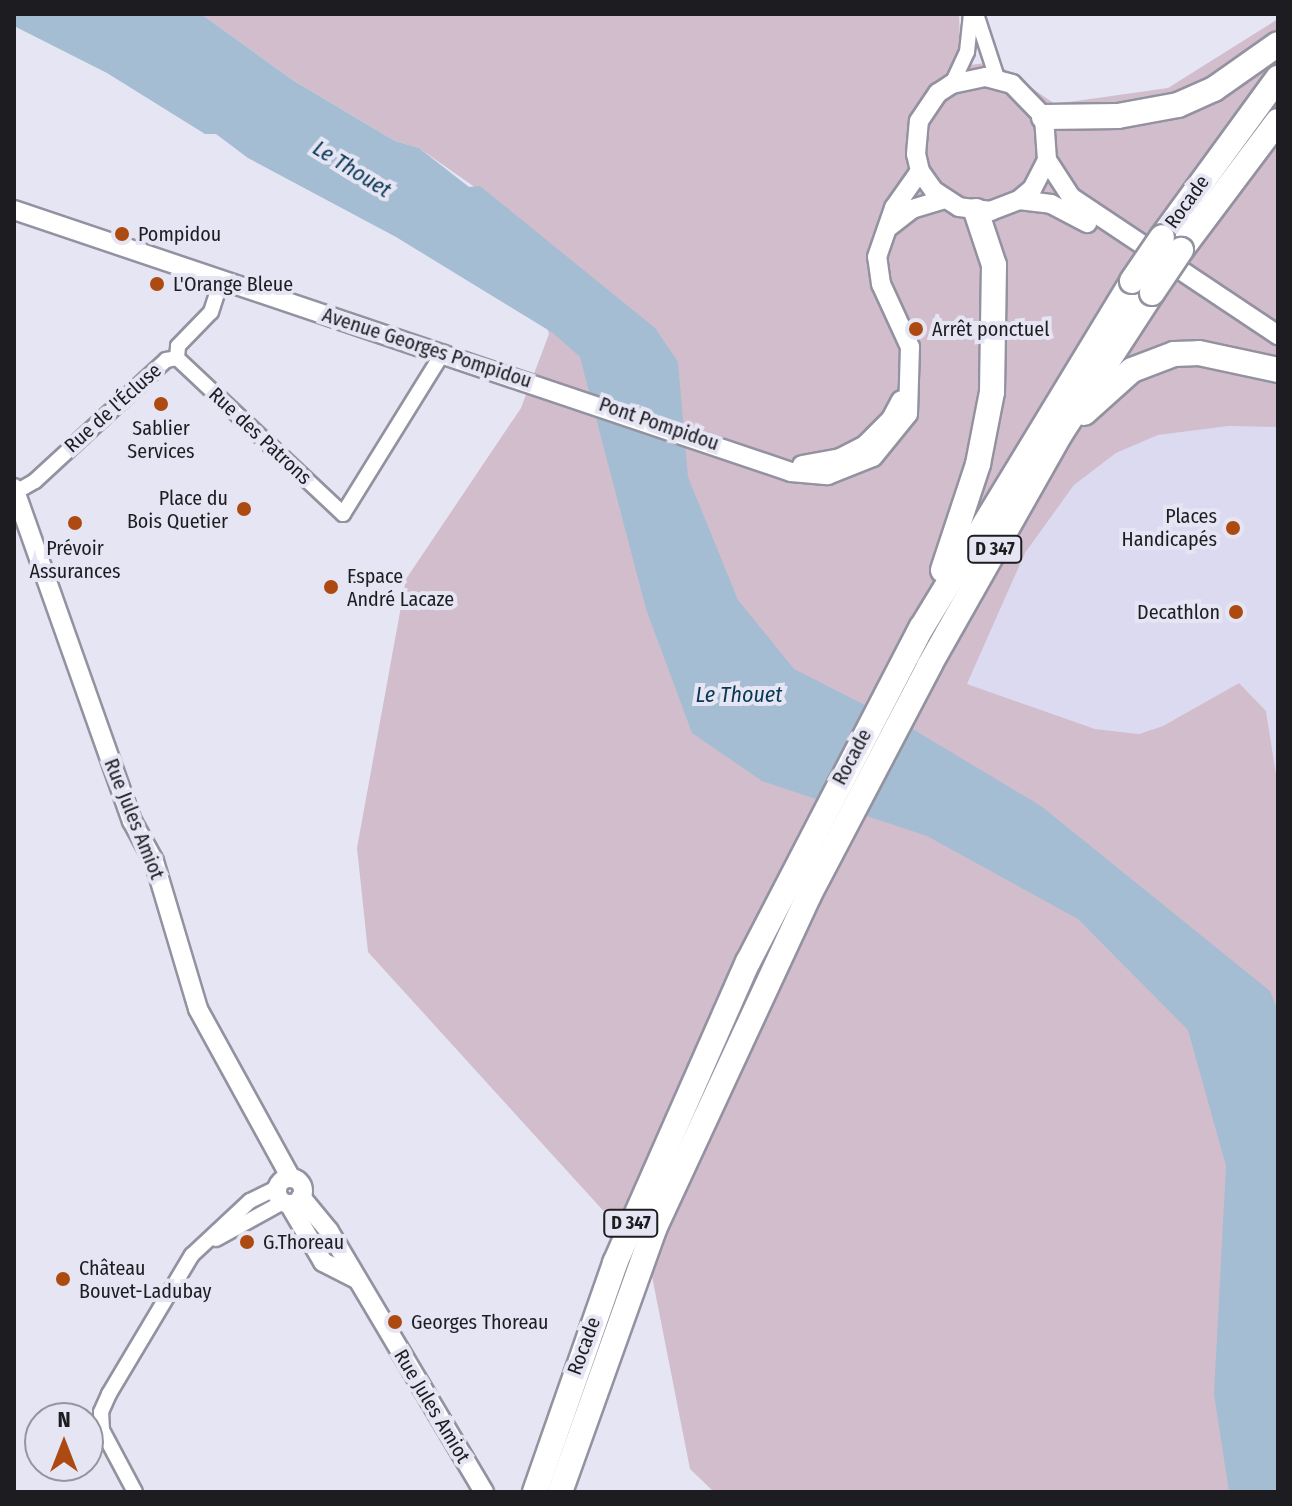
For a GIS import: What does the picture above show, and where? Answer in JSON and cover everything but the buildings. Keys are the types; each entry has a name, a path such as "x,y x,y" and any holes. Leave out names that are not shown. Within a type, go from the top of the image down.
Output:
{"highway":[{"path":"1044,117 1118,116 1178,105 1214,89 1278,44"},
{"name":"Rocade","path":"535,1492 620,1249 748,962 922,627 1278,78"},
{"name":"D 347","path":"1171,244 1278,121"},
{"path":"922,627 969,494 992,392 994,265 976,211"},
{"name":"D 347","path":"560,1492 654,1229 770,973 929,666 1142,287"},
{"path":"1061,433 1120,379 1150,360 1199,353 1278,370"}],"main road":[{"path":"1278,335 1085,209 1061,188 1047,160 1044,117 1025,92 997,78 952,84 932,99 919,121 915,146 920,171 944,199 976,211 1019,200 1051,204 1079,218 1278,347"},
{"path":"1019,200 1032,189 1047,160"},
{"path":"884,231 920,171"},
{"path":"884,231 912,209 944,199"},
{"name":"Avenue Georges Pompidou","path":"14,210 568,393"},
{"name":"Pont Pompidou","path":"568,393 755,458 809,464 845,457 883,429 912,375 905,332 878,271 884,231"},
{"name":"Rue Jules Amiot","path":"15,490 18,514 132,821 154,861 198,1009 288,1194 357,1279 484,1492"}],"street":[{"path":"973,14 997,78"},
{"path":"952,84 967,52 973,14"},
{"name":"Rue de l'Écluse","path":"15,490 35,481 166,360 177,358 178,346 211,312 222,279"},
{"name":"Rue des Patrons","path":"177,358 343,514 443,353"},
{"path":"135,1492 102,1430 101,1412 185,1266 250,1201 288,1194"}],"shaded area":[{"path":"201,14 959,14 961,66 994,62 1055,104 1168,88 1278,19 1278,427 1229,426 1158,435 1116,453 1074,485 1025,553 967,684 1095,729 1139,734 1163,726 1239,683 1266,711 1278,787 1278,1492 714,1492 690,1469 649,1261 368,952 357,848 406,579 521,408 549,334 506,209 419,148 395,141 294,81"},
{"path":"1229,426 1278,427 1278,787 1266,711 1239,683 1163,726 1139,734 1095,729 967,684 1025,553 1074,485 1116,453 1158,435"}],"water":[{"name":"Le Thouet","path":"14,14 201,14 294,81 395,141 419,148 469,187 480,186 655,328 678,362 688,477 738,600 794,669 916,731 1041,806 1270,991 1278,1011 1278,1492 1229,1492 1214,1394 1226,1166 1188,1030 1078,919 927,836 762,781 692,733 646,609 580,357 553,333 396,237 248,158 216,134 205,134 107,73 14,26"}],"place":[{"name":"Pompidou","path":"122,234"},
{"name":"L'Orange Bleue","path":"157,284"},
{"name":"Arrêt ponctuel","path":"916,329"},
{"name":"Sablier Services","path":"161,404"},
{"name":"Place du Bois Quetier","path":"244,509"},
{"name":"Prévoir Assurances","path":"75,523"},
{"name":"Places Handicapés","path":"1233,528"},
{"name":"Espace André Lacaze","path":"331,587"},
{"name":"Decathlon","path":"1236,612"},
{"name":"G.Thoreau","path":"247,1242"},
{"name":"Château Bouvet-Ladubay","path":"63,1279"},
{"name":"Georges Thoreau","path":"395,1322"}]}
